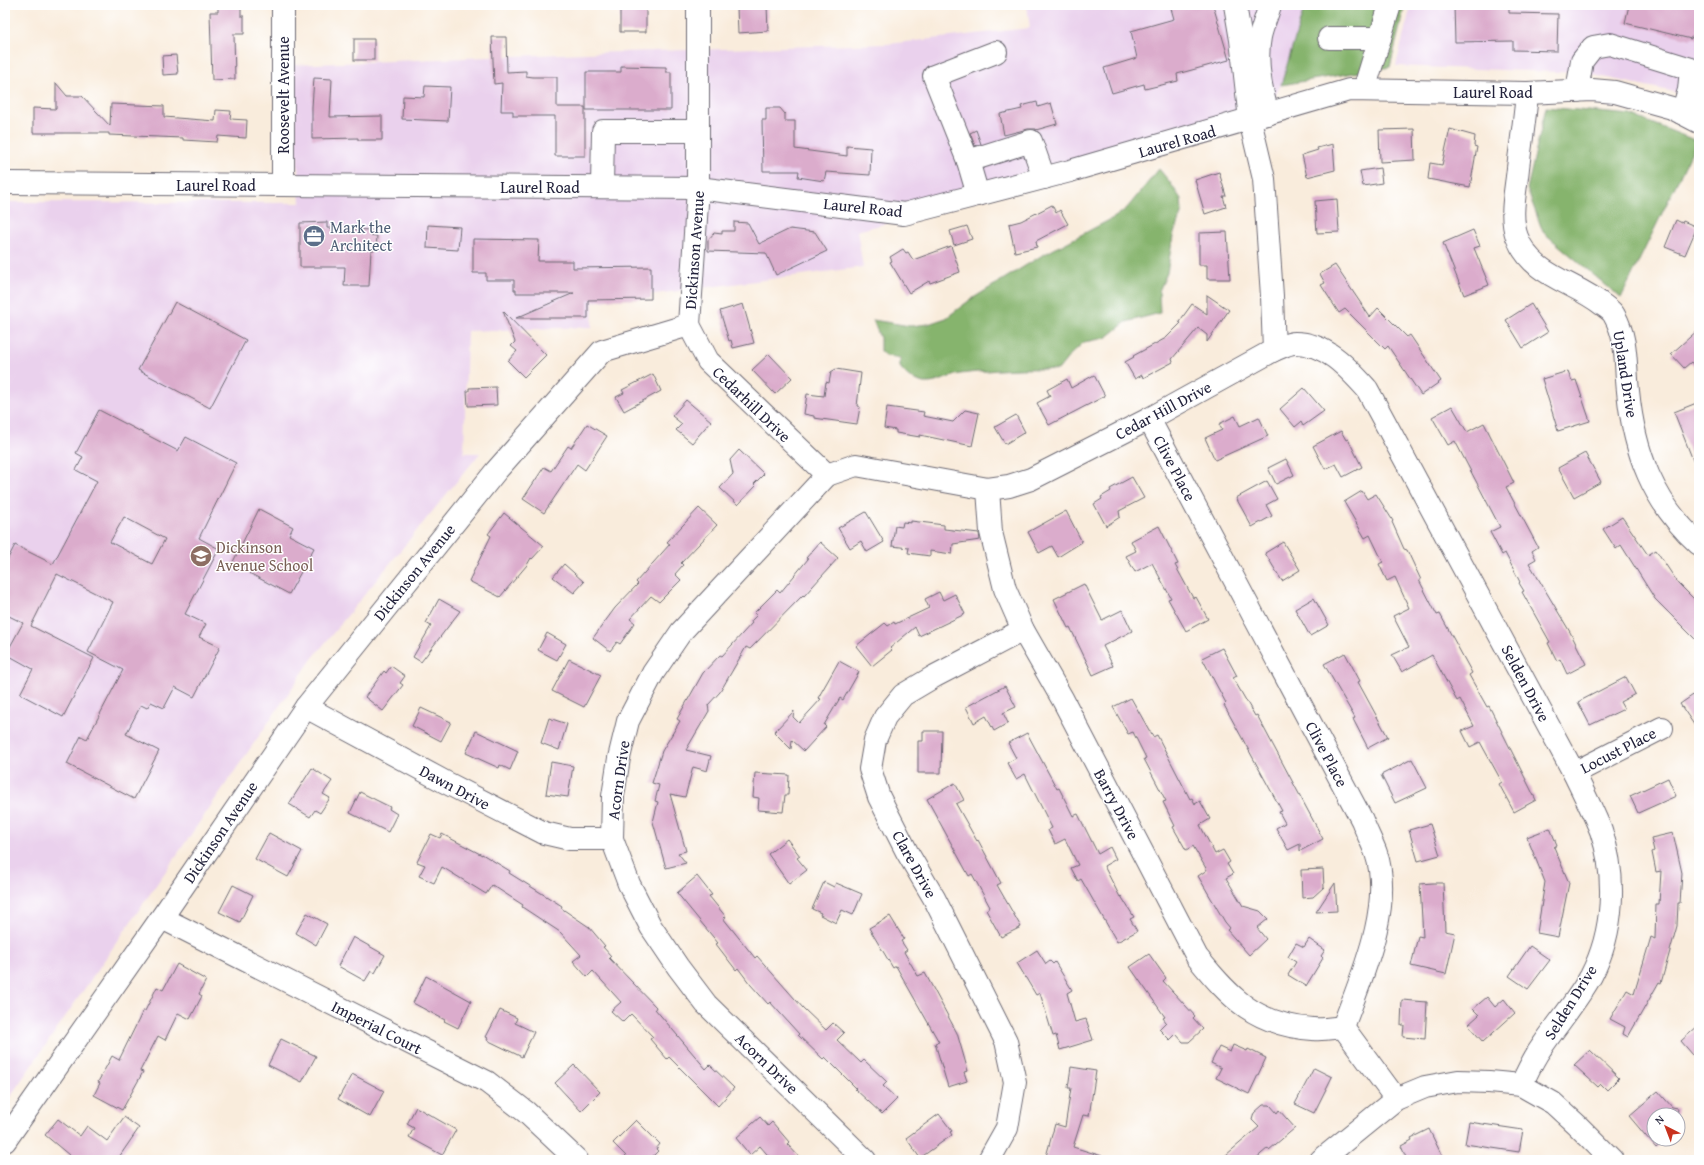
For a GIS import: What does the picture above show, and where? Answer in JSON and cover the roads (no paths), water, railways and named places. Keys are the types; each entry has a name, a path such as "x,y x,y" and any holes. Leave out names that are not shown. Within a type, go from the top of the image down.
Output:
{"street":[{"name":"Roosevelt Avenue","path":"283,5 283,185"},
{"name":"Dickinson Avenue","path":"5,1141 162,918 306,707 496,471 602,352 689,325 698,188 698,5"},
{"path":"1234,5 1251,39 1264,179 1274,350"},
{"path":"1251,39 1270,5"},
{"path":"1364,90 1390,5"},
{"path":"1329,38 1380,38"},
{"path":"1576,91 1582,61 1593,47 1610,44 1691,69 1689,90 1695,119"},
{"path":"978,195 968,161 934,76 996,52"},
{"name":"Laurel Road","path":"5,183 698,188 904,214 1044,178 1349,90 1527,93 1576,91 1615,92 1672,108 1695,119"},
{"name":"Upland Drive","path":"1527,93 1513,214 1517,237 1530,259 1547,273 1596,298 1613,313 1623,334 1628,392 1641,456 1651,483 1666,508 1684,531 1699,544"},
{"path":"602,187 603,131 698,131"},
{"path":"968,161 1031,141 1044,178"},
{"name":"Cedarhill Drive","path":"689,325 708,361 827,475"},
{"name":"Selden Drive","path":"1274,350 1294,343 1310,346 1328,353 1348,367 1368,389 1574,773 1601,832 1609,864 1612,898 1607,935 1591,975 1564,1018 1540,1049 1521,1085"},
{"name":"Cedar Hill Drive","path":"827,475 856,465 988,489 1009,486 1031,479 1149,419 1274,350"},
{"name":"Clive Place","path":"1149,419 1362,820 1376,854 1381,883 1379,915 1372,949 1343,1027"},
{"name":"Acorn Drive","path":"827,475 681,632 653,672 628,721 619,758 613,796 612,839 629,884 651,927 678,968 706,1004 865,1160"},
{"name":"Barry Drive","path":"988,489 991,532 1003,582 1023,630 1063,700 1197,957 1237,1002 1264,1018 1290,1026 1314,1029 1343,1027"},
{"name":"Clare Drive","path":"989,1160 1007,1128 1015,1082 1006,1041 934,898 907,852 879,797 870,770 875,740 885,717 903,695 935,676 1023,630"},
{"name":"Dawn Drive","path":"306,707 445,782 544,833 570,840 612,839"},
{"name":"Locust Place","path":"1574,773 1662,728"},
{"name":"Imperial Court","path":"162,918 487,1082 526,1112 577,1160"},
{"path":"1343,1027 1396,1099"},
{"path":"1321,1160 1396,1099 1425,1087 1458,1081 1521,1085 1553,1103 1578,1125 1612,1160"}],"place":[{"name":"Mark the Architect","path":"314,236"},
{"name":"Dickinson Avenue School","path":"201,556"}]}
